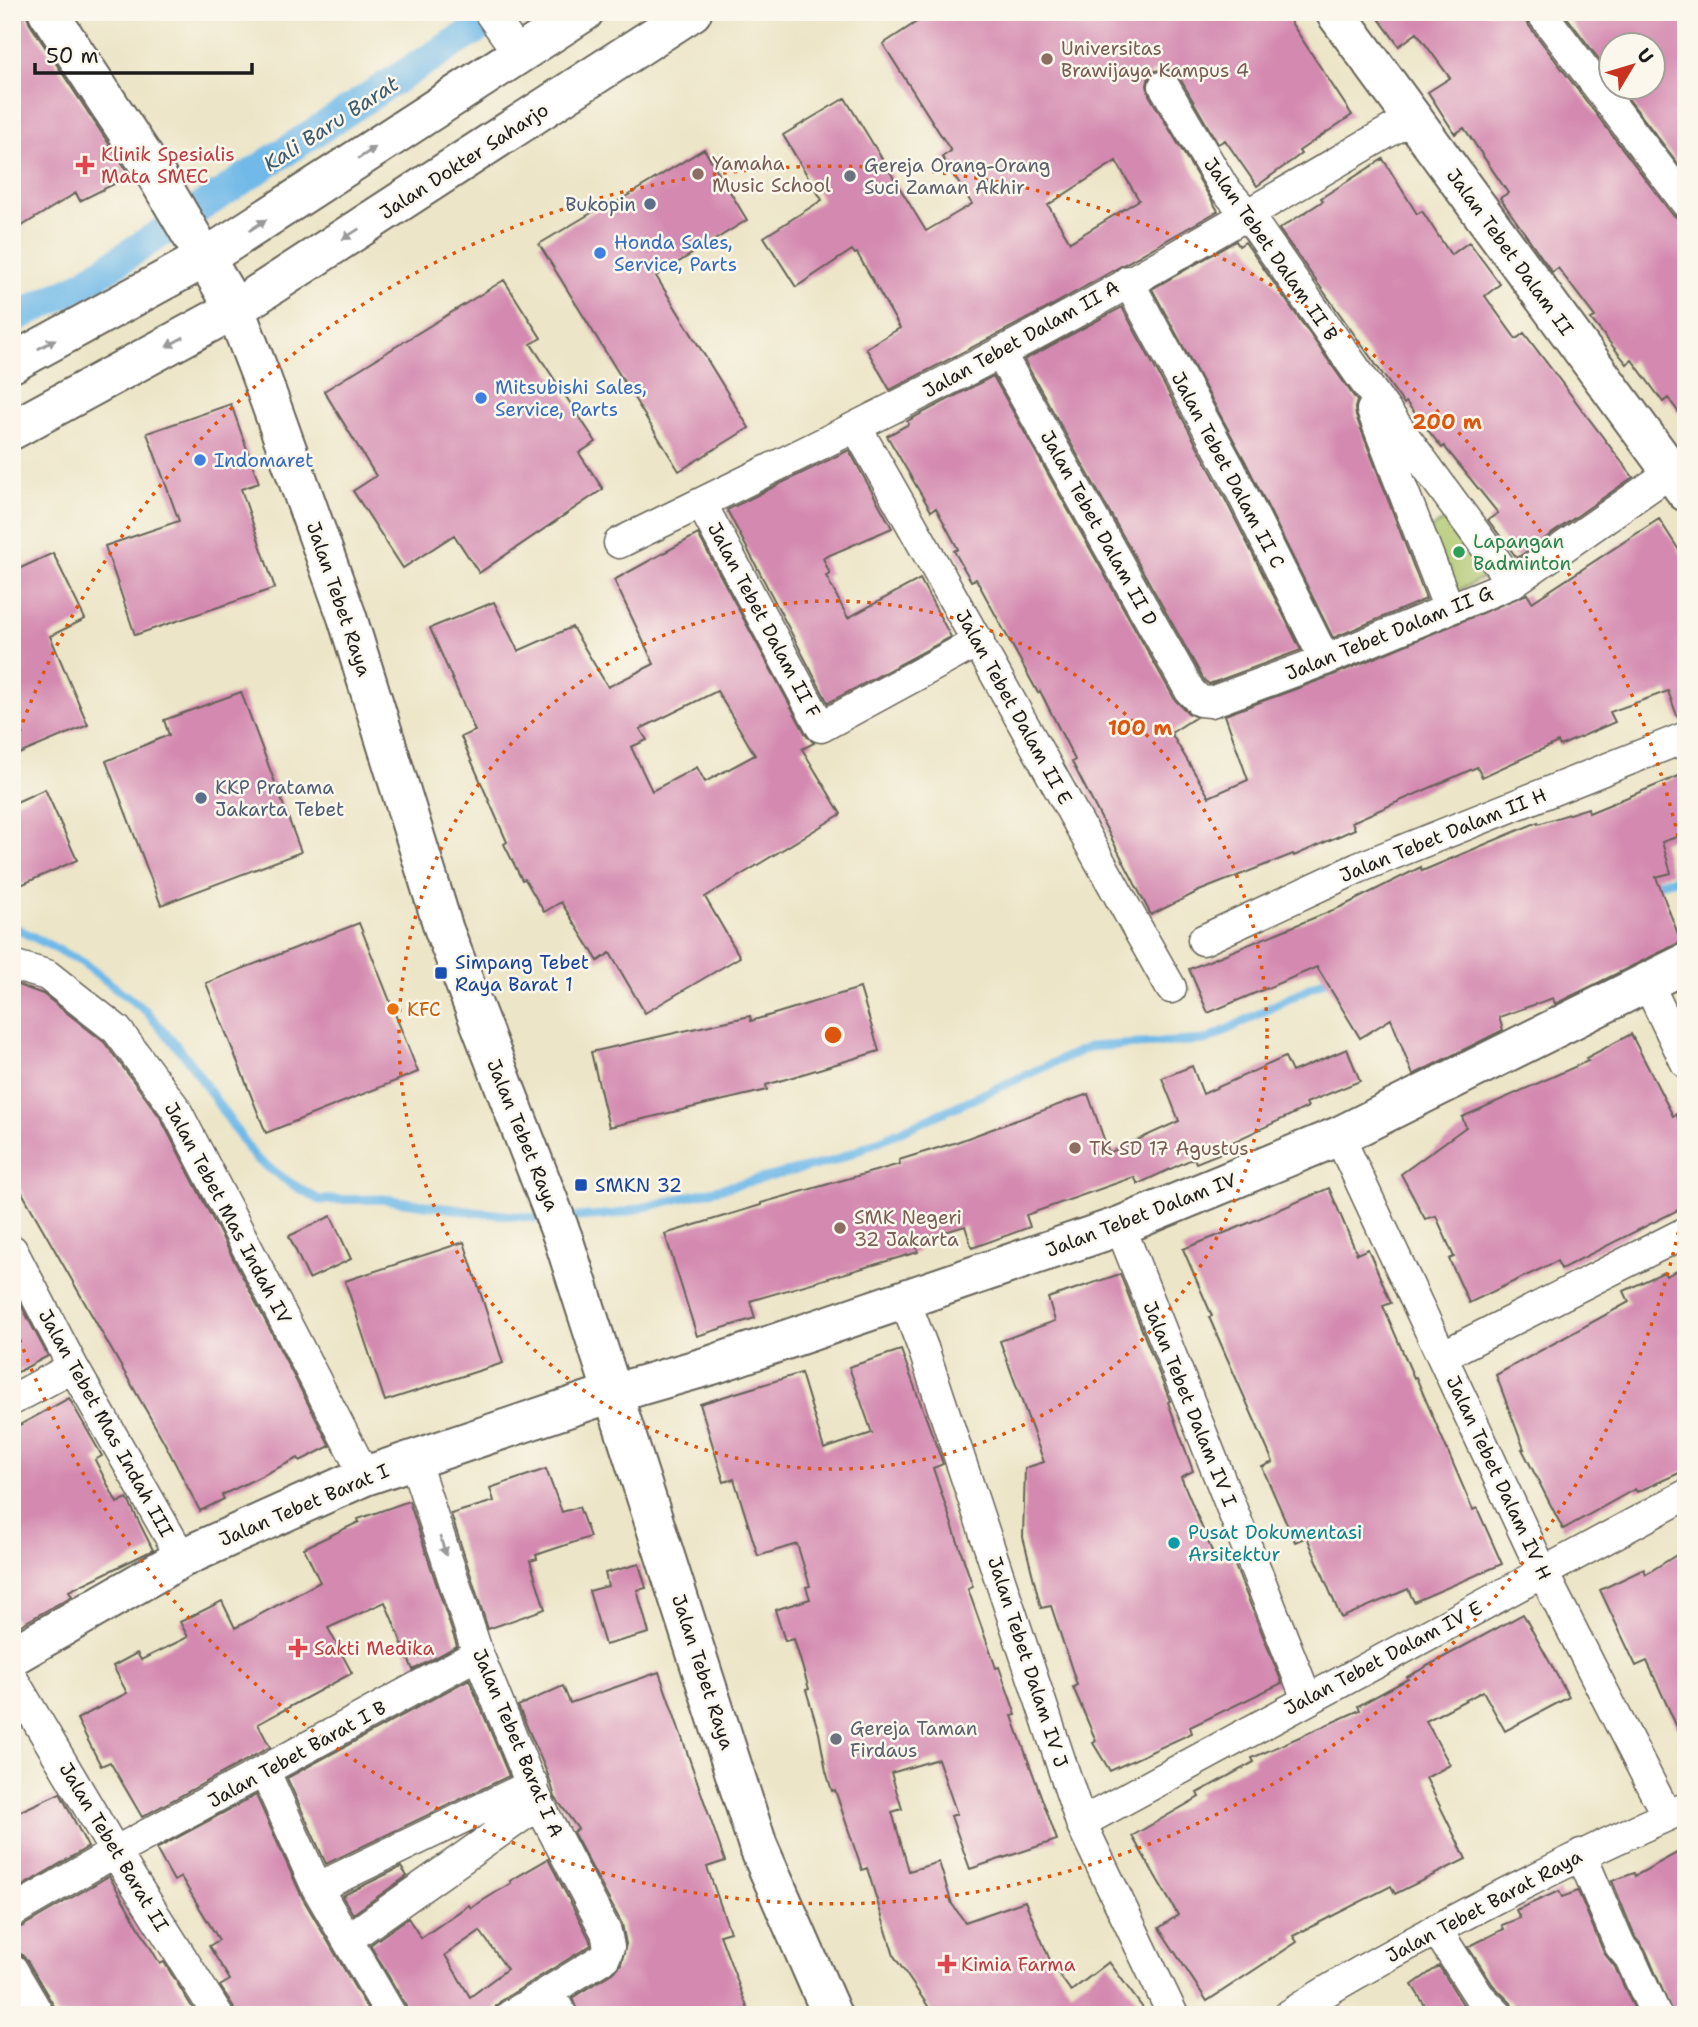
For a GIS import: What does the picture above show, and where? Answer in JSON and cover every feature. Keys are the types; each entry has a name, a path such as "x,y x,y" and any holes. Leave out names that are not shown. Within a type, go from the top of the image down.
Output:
{"main road":[{"name":"Jalan Tebet Raya","path":"48,12 159,180 235,309 336,585 444,930 557,1222 758,1846 832,2015"},
{"path":"12,363 200,251 584,12"},
{"name":"Jalan Dokter Saharjo","path":"12,430 235,309 692,12"},
{"name":"Jalan Tebet Dalam II","path":"1335,12 1679,482"},
{"name":"Jalan Tebet Dalam IV","path":"613,1394 712,1365 1120,1226 1339,1136 1686,963"},
{"name":"Jalan Tebet Barat I","path":"12,1656 182,1558 365,1476 613,1394"}],"street":[{"path":"1541,12 1686,203"},
{"path":"492,17 519,54"},
{"name":"Jalan Tebet Dalam II B","path":"1164,86 1224,188 1247,214 1359,374 1512,583"},
{"name":"Jalan Tebet Dalam II A","path":"619,543 1000,353 1412,118"},
{"name":"Jalan Tebet Dalam II C","path":"1128,281 1230,470 1325,660"},
{"name":"Jalan Tebet Dalam II D","path":"1000,353 1190,691 1200,701"},
{"name":"Jalan Tebet Dalam II B","path":"1359,374 1449,609"},
{"name":"Jalan Tebet Dalam II E","path":"856,427 979,641 1171,988"},
{"name":"Jalan Tebet Dalam II G","path":"1200,701 1211,702 1325,660 1512,583 1679,482"},
{"name":"Jalan Tebet Dalam II F","path":"701,503 821,727 979,641"},
{"name":"Jalan Tebet Dalam II H","path":"1203,940 1359,868 1686,737"},
{"name":"Jalan Tebet Mas Indah IV","path":"12,965 47,975 117,1030 175,1108 365,1476"},
{"path":"1648,984 1686,1063"},
{"name":"Jalan Tebet Dalam IV H","path":"1339,1136 1543,1573 1677,1812"},
{"name":"Jalan Tebet Dalam IV I","path":"1120,1226 1307,1699"},
{"path":"1442,1356 1686,1232"},
{"name":"Jalan Tebet Mas Indah III","path":"12,1250 73,1367 182,1558"},
{"name":"Jalan Tebet Dalam IV J","path":"905,1301 1081,1823 1173,2015"},
{"path":"12,1400 73,1367"},
{"name":"Jalan Tebet Barat I A","path":"414,1459 478,1654 536,1794 606,1933 609,1947 605,1957 555,2004 511,2015"},
{"name":"Jalan Tebet Dalam IV E","path":"1081,1823 1686,1495"},
{"name":"Jalan Tebet Barat I B","path":"12,1912 115,1852 478,1654"},
{"name":"Jalan Tebet Barat II","path":"12,1678 115,1852 218,2015"},
{"path":"265,1772 317,1888 391,2015"},
{"path":"317,1888 536,1794"},
{"path":"348,1939 536,1794"},
{"name":"Jalan Tebet Barat Raya","path":"1289,2015 1310,2000 1436,1929 1581,1854 1677,1812"},
{"path":"1581,1854 1620,1946 1630,1958 1656,2015"},
{"path":"1436,1929 1479,1996 1498,2015"},
{"path":"12,1969 39,2015"}],"green space":[{"name":"Lapangan Badminton","path":"1461,513 1491,574 1457,591 1427,530"}],"building":[{"path":"12,12 26,12 30,24 130,176 80,201 76,193 12,232"},
{"path":"932,12 1284,12 1352,115 1299,151 1301,154 1257,186 1225,140 1218,144 1179,77 1165,69 1155,71 1149,77 1147,85 1149,95 1218,211 1042,311 890,390 866,348 900,328 857,253 852,250 796,287 764,237 822,200 783,135 845,98 926,231 972,204 942,157 951,151 883,44","holes":["1116,161 1139,200 1070,242 1048,205"]},
{"path":"1374,12 1524,12 1527,23 1672,214 1686,220 1686,422 1668,398 1663,402 1632,360 1627,364 1591,319 1595,317 1558,268 1552,272 1500,198 1508,193 1464,128 1455,134 1428,92 1450,78 1417,33 1399,46"},
{"path":"1563,12 1686,12 1686,174 1631,102 1666,102 1666,32 1596,32 1596,55"},
{"path":"704,149 747,220 656,276 749,428 679,471 539,244 610,202 612,205"},
{"path":"1383,159 1417,214 1422,211 1451,255 1469,242 1500,284 1485,296 1516,339 1524,333 1633,477 1517,558 1488,520 1498,513 1444,446 1442,448 1406,402 1404,404 1279,229 1323,201 1321,198"},
{"path":"1236,241 1239,246 1245,242 1357,401 1356,416 1426,599 1333,638 1245,461 1152,289"},
{"path":"504,280 541,338 531,344 596,442 579,453 603,489 479,573 454,535 403,568 353,491 376,476 324,391"},
{"path":"1122,307 1214,477 1301,650 1209,684 1204,680 1024,360"},
{"path":"993,376 1175,700 1196,717 1171,733 1209,797 1248,780 1225,715 1331,676 1527,594 1532,602 1659,519 1686,561 1686,720 1679,721 1668,691 1610,712 1615,722 1560,746 1558,742 1482,777 1477,767 1352,822 1355,829 1294,856 1293,854 1199,891 1151,915 1072,762 1075,760 1040,691 1038,693 976,579 971,581 954,551 958,549 936,508 931,511 887,436 909,424 907,421"},
{"path":"231,404 259,483 241,489 275,588 135,635 105,546 179,521 147,433"},
{"path":"849,450 892,528 823,558 830,574 826,576 848,618 920,579 951,637 828,703 727,510"},
{"path":"698,534 806,735 814,743 802,749 841,814 705,897 740,957 645,1013 610,953 598,961 561,902 544,912 525,879 522,880 504,844 507,842 461,737 475,731 430,628 494,602 518,651 572,627 608,687 654,664 614,580","holes":["717,691 755,755 705,782 697,767 652,791 631,747 647,740 640,729"]},
{"path":"53,553 85,619 50,636 88,725 12,757 12,572"},
{"name":"KKP Pratama Jakarta Tebet","path":"241,692 301,852 161,905 106,761 169,735 164,720"},
{"path":"1686,773 1686,834 1662,842 1671,873 1656,877 1681,942 1555,1004 1553,998 1499,1017 1503,1030 1413,1075 1391,1019 1360,1038 1317,967 1208,1013 1189,969 1343,906 1421,867 1422,871 1538,822 1588,808 1589,813"},
{"path":"45,789 77,860 12,889 12,804"},
{"path":"359,923 418,1072 266,1133 206,983"},
{"path":"12,983 43,994 104,1042 160,1117 330,1446 300,1461 298,1458 222,1495 224,1499 200,1511 163,1440 12,1175"},
{"path":"860,988 879,1051 766,1085 767,1090 609,1127 591,1052 750,1016 751,1021"},
{"path":"1631,1034 1673,1116 1676,1114 1686,1134 1686,1206 1561,1269 1557,1261 1469,1303 1449,1259 1454,1257 1436,1216 1425,1219 1401,1174 1466,1127 1462,1117 1588,1061 1586,1058"},
{"path":"1347,1049 1360,1081 1306,1103 1308,1107 1224,1146 1226,1151 1196,1163 1194,1158 1138,1184 1134,1177 1026,1215 1030,1227 972,1248 965,1226 915,1241 918,1252 750,1301 755,1318 697,1336 665,1234 761,1203 900,1164 899,1160 1088,1094 1109,1153 1179,1121 1162,1078 1192,1066 1203,1094 1285,1057 1292,1072"},
{"path":"1329,1188 1357,1254 1368,1249 1391,1303 1383,1306 1473,1510 1477,1508 1502,1564 1414,1602 1408,1589 1341,1618 1307,1537 1295,1542 1262,1467 1273,1462 1209,1317 1212,1316 1183,1249"},
{"path":"331,1216 351,1259 309,1279 289,1236"},
{"path":"464,1242 503,1363 385,1401 345,1281"},
{"path":"1686,1267 1686,1470 1637,1492 1635,1489 1563,1529 1522,1449 1496,1375 1629,1302 1624,1291 1664,1272 1666,1276"},
{"path":"1120,1274 1170,1401 1168,1402 1193,1471 1181,1477 1216,1561 1231,1556 1282,1683 1190,1727 1192,1733 1110,1771 1093,1743 1096,1741 1073,1687 1077,1685 1051,1606 1041,1608 1023,1537 1025,1468 1044,1462 1000,1341 1055,1321 1048,1298"},
{"path":"12,1288 48,1356 12,1375"},
{"path":"901,1350 943,1464 933,1468 973,1587 968,1589 996,1668 999,1667 1016,1715 1012,1716 1057,1840 970,1869 951,1816 957,1814 938,1759 891,1773 902,1809 892,1812 909,1871 939,1862 952,1904 965,1922 1025,1901 1052,1965 1071,1991 1109,1962 1148,2015 934,2015 894,1956 867,1868 862,1870 835,1790 832,1791 806,1690 809,1689 794,1639 785,1641 775,1610 810,1599 806,1587 810,1586 797,1544 758,1556 734,1479 724,1482 700,1404 801,1373 824,1449 872,1433 849,1367"},
{"path":"69,1398 102,1456 95,1460 117,1503 127,1498 153,1550 69,1591 72,1596 19,1626 12,1614 12,1429"},
{"path":"546,1469 562,1512 579,1507 590,1537 536,1555 537,1559 530,1561 545,1609 488,1629 451,1514 494,1501 490,1488"},
{"path":"409,1501 457,1646 413,1670 385,1602 328,1628 352,1673 258,1724 270,1747 142,1817 110,1762 101,1766 77,1719 127,1693 113,1666 137,1653 141,1660 188,1637 180,1622 222,1601 235,1628 320,1582 304,1548 359,1522 358,1519"},
{"path":"1686,1549 1686,1747 1647,1661 1636,1666 1600,1590 1644,1569 1646,1574"},
{"path":"639,1564 646,1588 637,1590 649,1633 605,1645 589,1591 608,1586 605,1573"},
{"path":"1523,1614 1569,1697 1505,1731 1483,1691 1426,1721 1450,1765 1426,1778 1466,1859 1395,1894 1391,1886 1293,1936 1297,1942 1207,2001 1159,1928 1178,1915 1132,1836 1199,1797 1197,1793 1254,1762 1252,1758 1360,1710 1358,1706 1408,1679 1407,1677"},
{"path":"659,1672 725,1861 707,1867 730,1932 720,1935 750,2015 579,2015 572,1998 615,1971 621,1964 626,1944 622,1924 573,1832 578,1829 555,1797 518,1706 563,1686 570,1703"},
{"path":"469,1679 509,1776 326,1864 287,1778"},
{"path":"60,1793 88,1847 12,1892 12,1815"},
{"path":"256,1795 302,1897 371,2015 235,2015 233,2006 220,1986 230,1980 209,1946 219,1940 181,1877 174,1881 156,1849"},
{"path":"1686,1848 1686,2009 1673,2015 1646,1951 1635,1937 1612,1881 1634,1873 1635,1876"},
{"path":"548,1859 591,1945 502,2000 496,2006 494,2015 408,2015 406,2006 370,1945 408,1918 421,1938 469,1905 471,1908 511,1883 510,1881","holes":["480,1931 507,1969 470,1997 445,1955"]},
{"path":"401,1867 407,1876 353,1914 342,1896"},
{"path":"109,1876 160,1964 164,1962 197,2015 56,2015 54,2006 27,1960 21,1954 12,1952 12,1929 21,1927"},
{"path":"1559,1891 1562,1897 1578,1891 1604,1953 1615,1967 1634,2008 1624,2015 1515,2015 1511,2003 1493,1985 1468,1947 1504,1929 1502,1925 1520,1918 1516,1910"},
{"path":"1439,1966 1464,2006 1473,2015 1431,2015 1412,1985"}],"waterway":[{"name":"Kali Baru Barat","path":"12,319 77,288 387,85 504,12"},
{"path":"1648,885 1686,877"},
{"path":"12,926 82,962 146,1011 187,1058 255,1158 319,1200 383,1199 545,1219"},
{"path":"565,1218 616,1214 834,1161 1089,1047 1207,1040 1335,975"}],"place":[{"name":"Universitas Brawijaya Kampus 4","path":"1047,59"},
{"name":"Klinik Spesialis Mata SMEC","path":"85,165"},
{"name":"Yamaha Music School","path":"698,174"},
{"name":"Gereja Orang-Orang Suci Zaman Akhir","path":"850,176"},
{"name":"Bukopin","path":"650,204"},
{"name":"Honda Sales, Service, Parts","path":"600,253"},
{"name":"Mitsubishi Sales, Service, Parts","path":"481,398"},
{"name":"Indomaret","path":"200,460"},
{"name":"Lapangan Badminton","path":"1459,552"},
{"name":"KKP Pratama Jakarta Tebet","path":"201,798"},
{"name":"Simpang Tebet Raya Barat 1","path":"441,973"},
{"name":"KFC","path":"393,1009"},
{"name":"TK SD 17 Agustus","path":"1075,1148"},
{"name":"SMKN 32","path":"581,1185"},
{"name":"SMK Negeri 32 Jakarta","path":"840,1228"},
{"name":"Pusat Dokumentasi Arsitektur","path":"1174,1543"},
{"name":"Sakti Medika","path":"298,1648"},
{"name":"Gereja Taman Firdaus","path":"836,1739"},
{"name":"Kimia Farma","path":"947,1964"}]}
